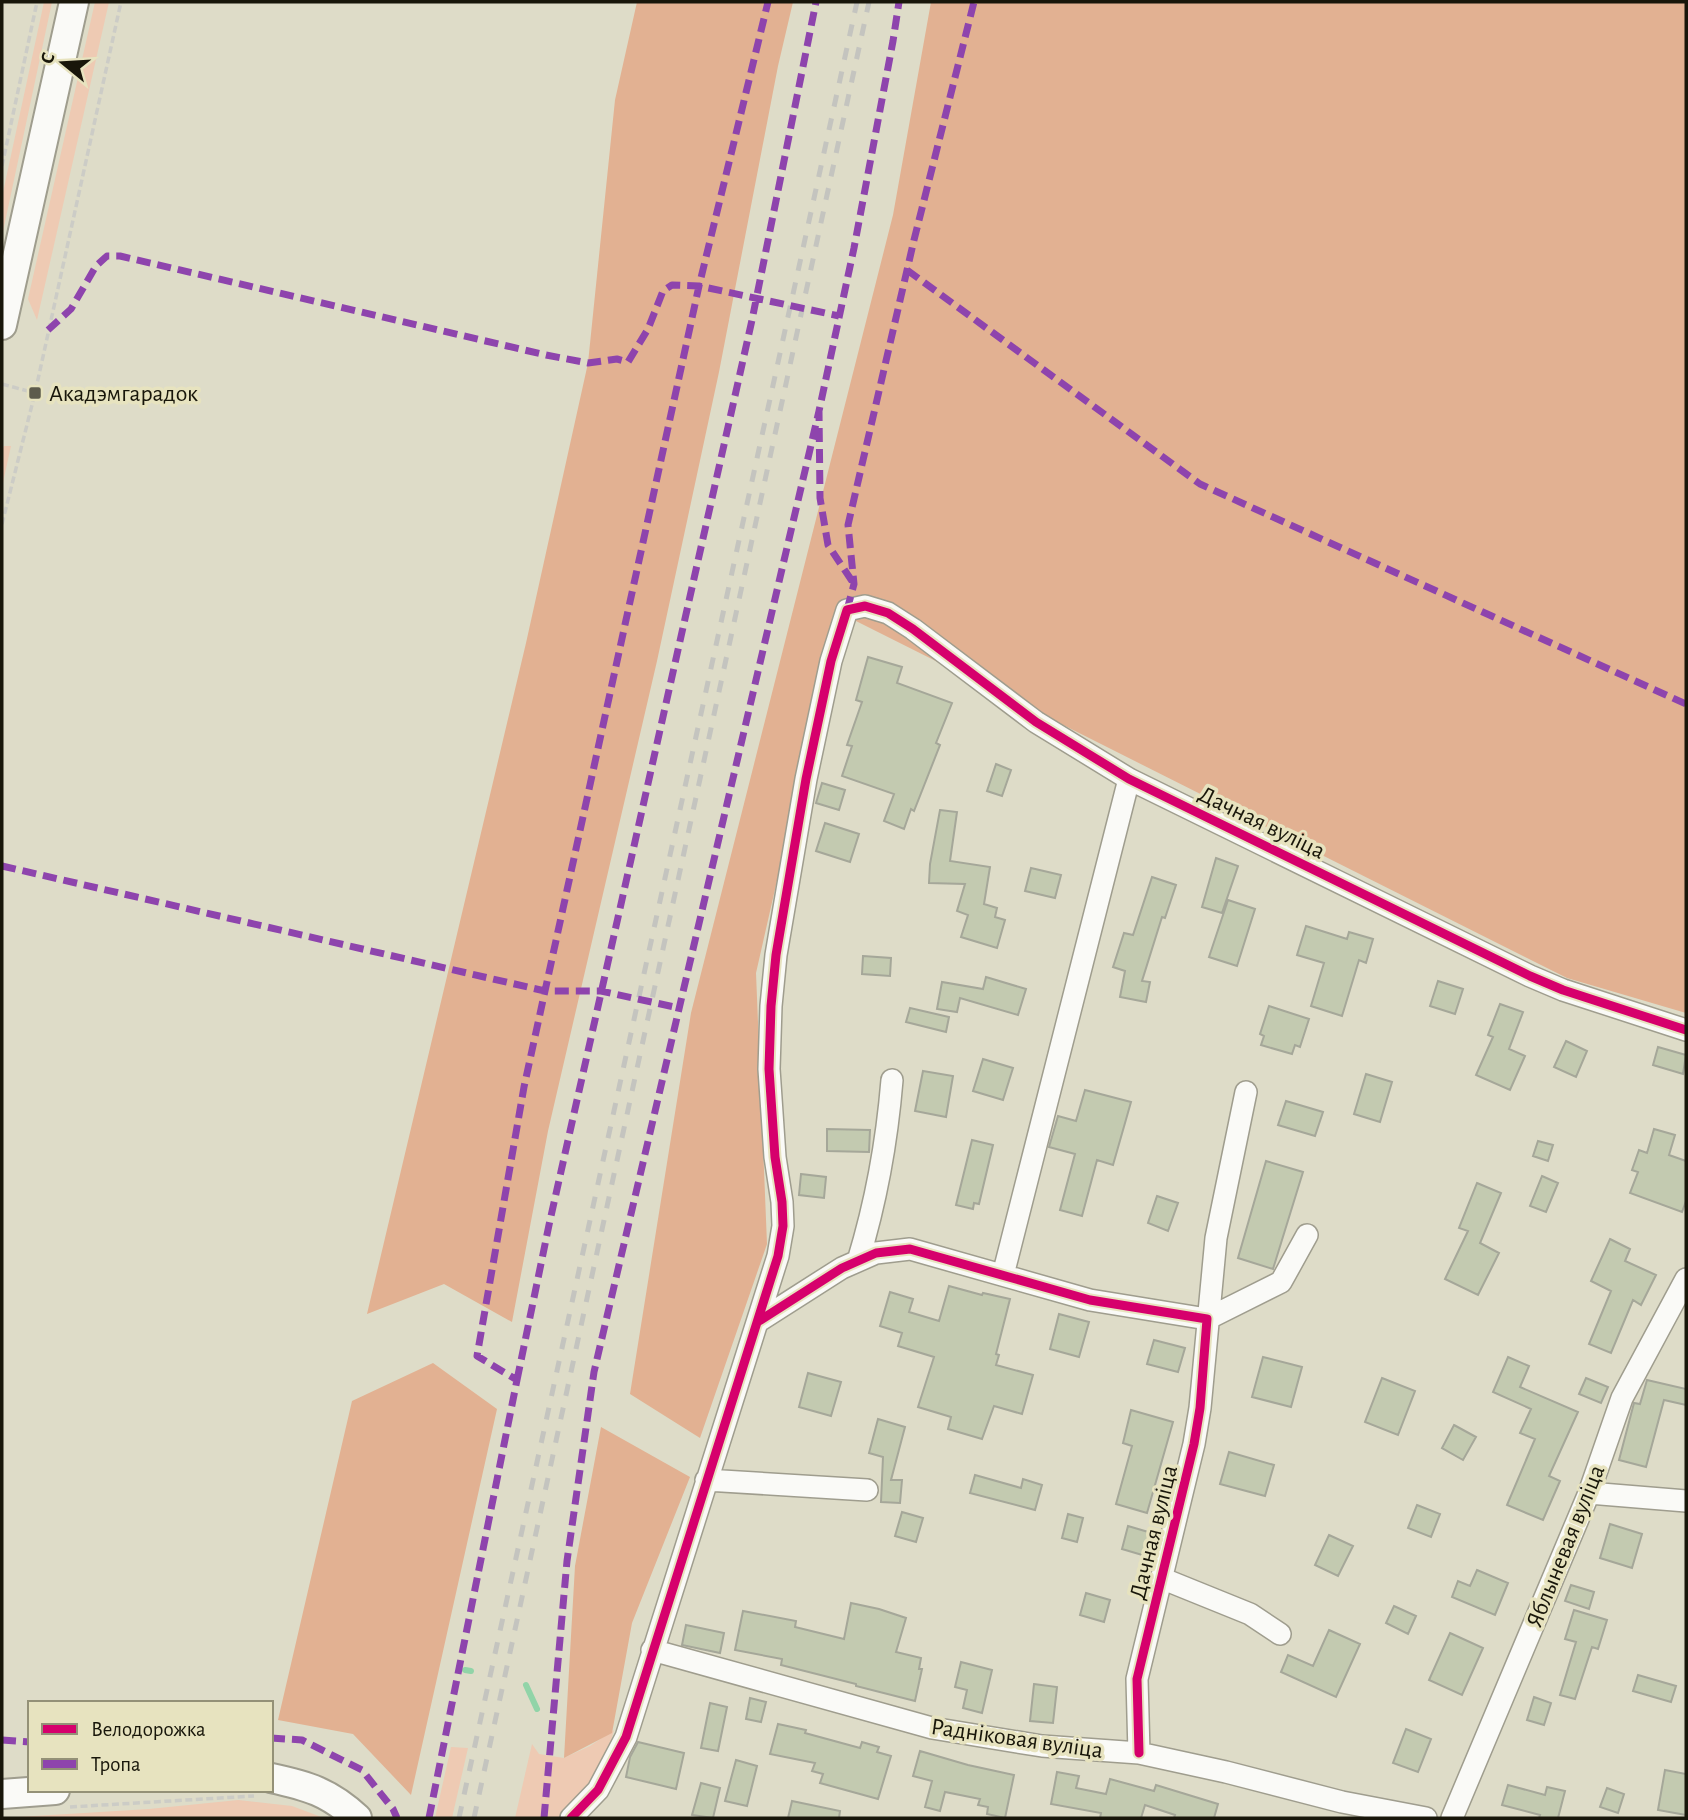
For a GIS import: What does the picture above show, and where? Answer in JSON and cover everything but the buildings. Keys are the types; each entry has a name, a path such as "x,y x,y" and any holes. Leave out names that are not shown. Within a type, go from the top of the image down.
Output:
{"main road":[{"path":"2,325 74,2"},
{"path":"273,1787 305,1785 326,1793 357,1818"},
{"path":"2,1794 62,1799"}],"street":[{"name":"Дачная вуліца","path":"759,1321 778,1256 783,1226 769,1069 776,955 809,766 831,661 847,610 865,606 888,613 1036,722 1129,779 1530,976 1563,990 1686,1030"},
{"path":"1003,1275 1129,779"},
{"path":"858,1261 870,1222 888,1127 892,1080"},
{"name":"Дачная вуліца","path":"1139,1752 1137,1679 1198,1420 1216,1238 1246,1092"},
{"path":"572,1818 598,1790 626,1737 706,1479 759,1321 842,1268 876,1253 910,1249 1090,1300 1207,1320 1281,1282 1307,1235"},
{"name":"Яблыневая вуліца","path":"1452,1818 1588,1493 1622,1398 1686,1279"},
{"path":"706,1479 867,1490"},
{"path":"1588,1493 1686,1501"},
{"path":"1161,1578 1250,1614 1280,1634"},
{"name":"Радніковая вуліца","path":"652,1650 932,1728 1042,1746 1139,1752 1226,1772 1338,1810 1426,1818"}],"path":[{"path":"2,166 37,2"},
{"path":"2,524 35,393 121,2"},
{"path":"2,384 35,393"},
{"path":"62,1799 216,1797 240,1792"}],"shaded area":[{"path":"44,2 52,2 2,236 2,197"},
{"path":"95,2 109,2 37,320 28,299"},
{"path":"637,2 793,2 778,66 719,372 657,661 548,1131 512,1322 444,1284 367,1314 526,643 588,363 615,100"},
{"path":"931,2 1686,2 1686,1013 1567,978 838,612 756,973 767,1244 700,1438 630,1394 691,1013 893,215"},
{"path":"4,446 11,446 2,487 2,450"},
{"path":"433,1363 497,1409 411,1795 353,1734 278,1720 352,1401"},
{"path":"601,1427 690,1477 632,1623 612,1733 564,1758 575,1566"},
{"path":"614,1730 606,1758 559,1818 515,1818 532,1744 539,1754 564,1758 590,1746"},
{"path":"451,1747 468,1748 452,1818 435,1818"},
{"path":"238,1800 292,1806 324,1818 2,1818 149,1809"}],"waterway":[{"path":"465,1670 471,1671"},
{"path":"526,1685 537,1709"}],"railway":[{"path":"459,1818 857,2"},
{"path":"474,1818 869,2"}],"marked path":[{"path":"48,330 71,309 96,266 107,256 120,256 546,355 588,363 617,359 628,362 648,329 663,291 672,285 699,286 768,2"},
{"path":"517,1380 549,1225 752,320 816,2"},
{"path":"852,581 828,545 820,498 819,411 854,248 899,2"},
{"path":"847,610 854,584 848,525 914,240 974,2"},
{"path":"907,270 1200,484 1686,704"},
{"path":"429,1818 517,1380 477,1356 524,1087 699,286 839,316"},
{"path":"544,1818 567,1561 594,1372 819,411"},
{"path":"2,866 545,991 601,991 679,1008"},
{"path":"273,1738 302,1740 362,1770 397,1818"},
{"path":"2,1740 28,1742"}],"cycle path":[{"path":"571,1818 598,1790 626,1737 778,1256 783,1226 782,1202 775,1157 769,1069 776,955 806,779 831,661 847,610 865,606 888,613 1036,722 1129,779 1530,976 1563,990 1686,1030"},
{"path":"759,1321 842,1268 876,1253 910,1249 1090,1300 1207,1319 1200,1408 1194,1444 1137,1679 1139,1753"}],"place":[{"name":"Акадэмгарадок","path":"35,393"}]}
